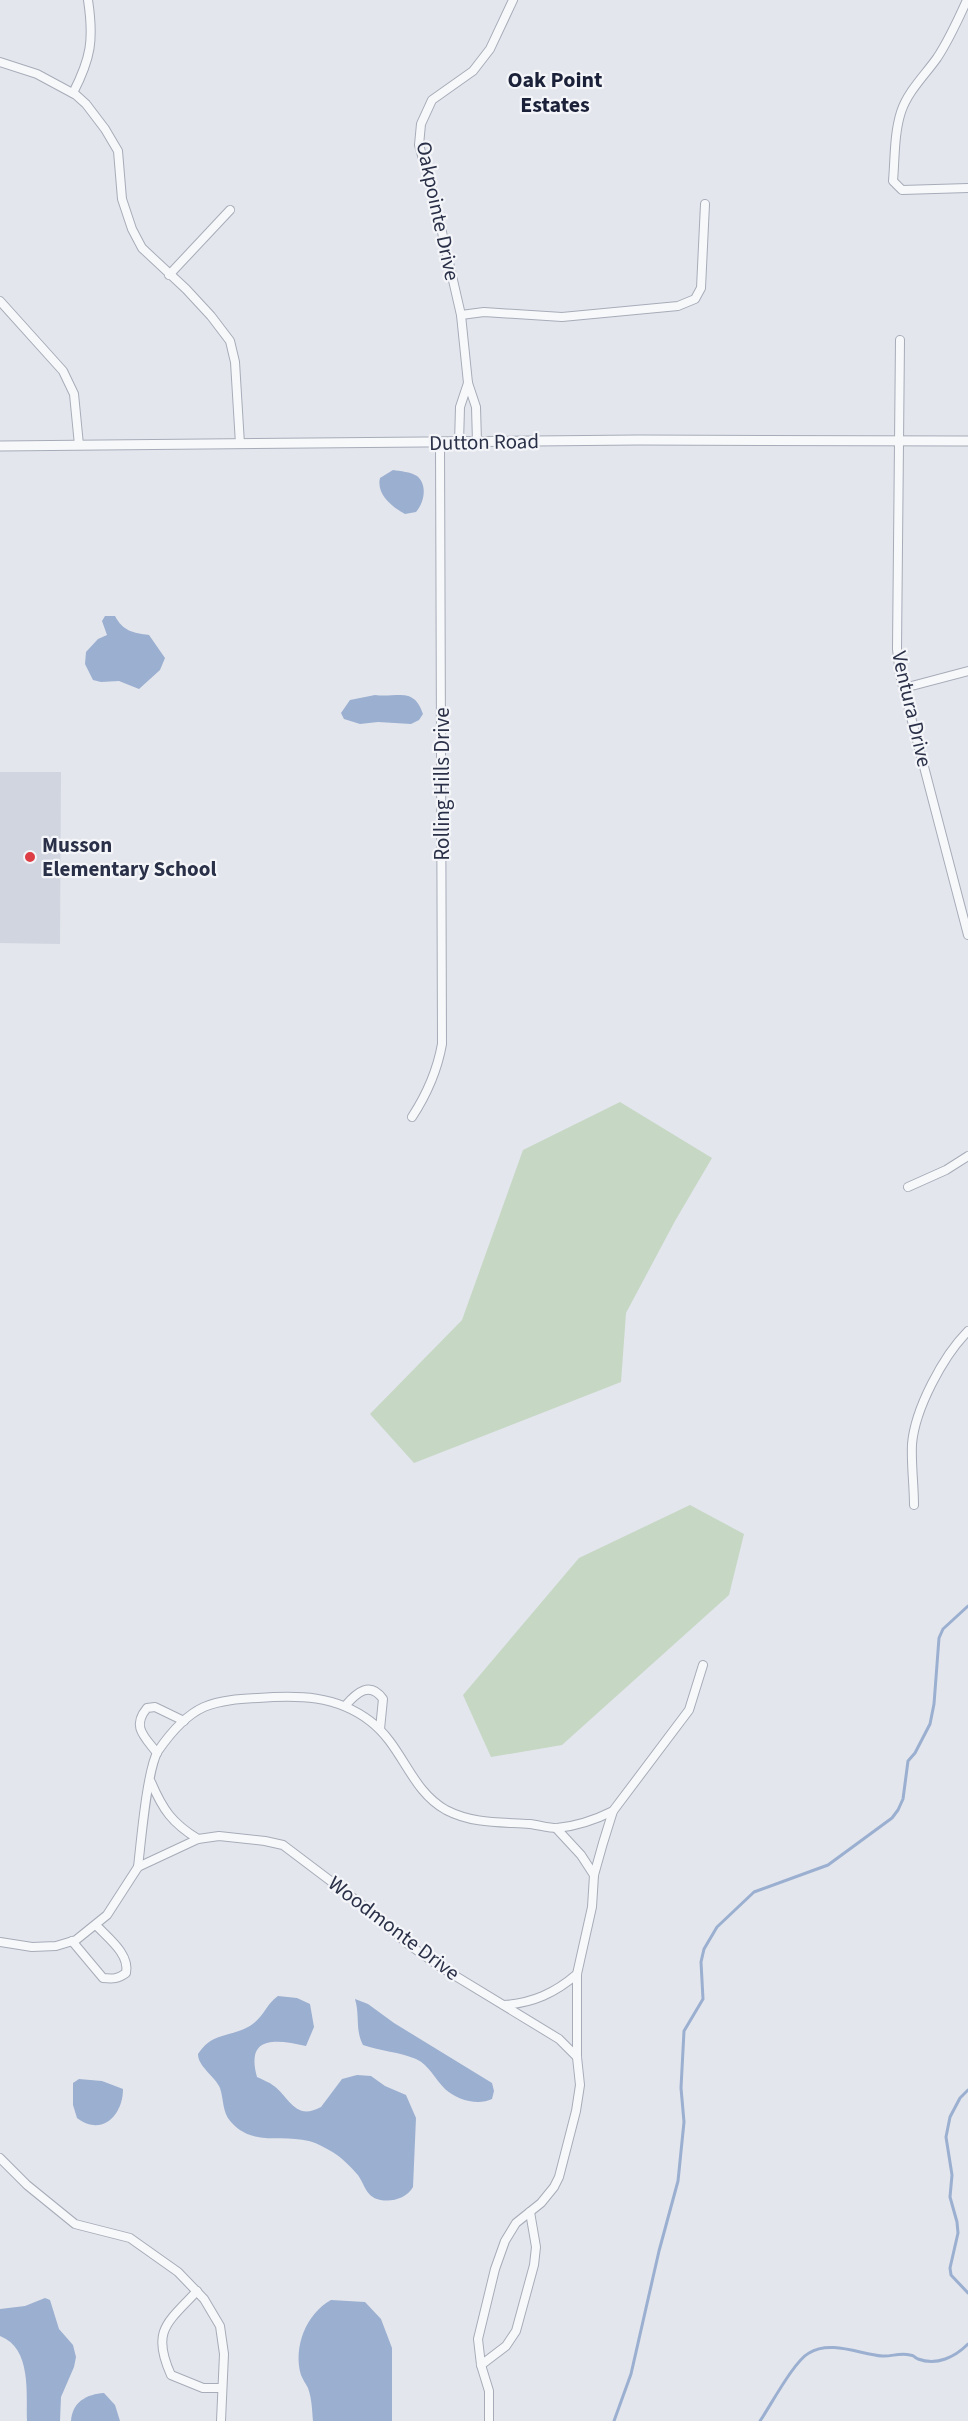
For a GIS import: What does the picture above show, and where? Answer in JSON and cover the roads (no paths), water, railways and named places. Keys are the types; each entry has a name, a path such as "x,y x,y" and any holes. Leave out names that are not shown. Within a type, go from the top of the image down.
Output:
{"street":[{"path":"73,93 84,71 90,51 92,29 88,0"},
{"name":"Oakpointe Drive","path":"477,442 476,407 468,383 461,315 433,193 419,144 421,124 432,100 473,71 490,49 513,0"},
{"path":"967,0 938,56 913,89 902,111 896,136 893,181 902,190 968,188"},
{"path":"0,62 37,74 73,93 86,104 111,138 117,151 122,199 132,229 142,248 205,309 230,341 236,362 240,444"},
{"path":"461,315 484,312 562,317 678,306 695,300 701,288 705,204"},
{"path":"169,275 230,210"},
{"path":"0,301 63,371 74,394 79,445"},
{"name":"Ventura Drive","path":"900,340 897,649 904,688 968,935"},
{"name":"Oakpointe Drive","path":"459,443 460,407 468,383"},
{"path":"460,407 476,407"},
{"name":"Dutton Road","path":"0,446 638,440 968,441"},
{"name":"Rolling Hills Drive","path":"412,1117 427,1094 438,1066 442,1044 440,443"},
{"path":"904,688 968,671"},
{"path":"908,1187 946,1170 968,1156"},
{"path":"914,1505 912,1442 922,1406 940,1370 968,1331"},
{"path":"489,2421 489,2391 481,2365 478,2339 495,2269 505,2241 516,2223 541,2203 559,2177 579,2098 577,1974 592,1907 594,1875 613,1811 689,1710 703,1665"},
{"path":"345,1706 361,1691 369,1689 378,1692 383,1699 380,1729"},
{"path":"0,1942 32,1947 56,1946 72,1941 96,1925 114,1905 138,1867 150,1780 157,1753 184,1720 203,1707 232,1700 293,1695 323,1699 345,1706 380,1729 397,1748 409,1773 426,1795 445,1809 465,1818 487,1823 556,1828 593,1821 613,1811"},
{"path":"157,1753 144,1736 139,1725 140,1716 147,1708 155,1707 184,1720"},
{"path":"150,1780 163,1809 180,1828 198,1839"},
{"path":"556,1828 581,1855 594,1875"},
{"name":"Woodmonte Drive","path":"138,1867 198,1839 219,1836 244,1837 283,1845 361,1904 408,1944 559,2039 577,2057"},
{"path":"72,1941 103,1978 121,1977 126,1973 128,1965 124,1956 96,1925"},
{"path":"504,2005 524,2003 546,1995 577,1974"},
{"path":"0,2158 27,2185 75,2224 130,2238 178,2272 204,2299 220,2326 224,2354 221,2421"},
{"path":"481,2365 506,2346 516,2331 534,2265 536,2247 530,2212"},
{"path":"196,2291 168,2322 161,2340 162,2356 171,2375 203,2388 222,2388"}],"water":[{"path":"393,470 417,476 423,484 424,494 416,512 405,514 390,504 383,495 379,484 380,478"},
{"path":"105,616 115,616 121,625 129,630 149,635 165,658 160,670 139,689 119,681 93,680 85,664 86,652 98,639 107,635 102,621"},
{"path":"375,695 410,696 419,705 423,714 419,720 411,724 378,722 360,724 344,719 341,713 350,700"},
{"path":"278,1996 297,1998 310,2004 314,2027 306,2046 275,2042 266,2043 260,2047 256,2053 255,2063 257,2077 280,2091 299,2110 305,2111 321,2107 342,2079 357,2075 371,2076 385,2086 406,2095 416,2118 413,2187 402,2197 382,2200 373,2197 359,2177 340,2157 316,2143 299,2139 249,2135 228,2118 220,2088 201,2063 198,2054 209,2042 254,2023"},
{"path":"355,1999 368,2004 394,2023 492,2083 494,2091 492,2099 474,2102 461,2099 445,2089 428,2068 416,2059 363,2045 359,2034"},
{"path":"79,2079 102,2081 123,2089 115,2115 103,2124 86,2123 77,2118 73,2105 73,2083"},
{"path":"45,2298 50,2300 59,2329 73,2345 76,2357 61,2397 60,2421 27,2421 25,2373 18,2351 0,2336 0,2309 25,2306"},
{"path":"331,2300 365,2302 381,2319 392,2348 392,2421 313,2421 312,2404 299,2364 300,2343 308,2322 322,2306"},
{"path":"104,2393 115,2405 120,2421 71,2421 77,2404 86,2397"}],"waterway":[{"path":"614,2421 631,2374 659,2251 678,2181 684,2122 681,2088 684,2031 703,1999 701,1962 704,1949 717,1927 754,1892 828,1865 892,1818 903,1799 908,1761 915,1753 930,1724 934,1704 939,1638 943,1629 968,1606"},
{"path":"968,2090 960,2098 950,2117 946,2137 952,2175 950,2197 958,2233 950,2268 951,2275 968,2293"},
{"path":"760,2421 797,2365 809,2353 817,2349 836,2348 882,2356 906,2354 925,2361 939,2361 957,2353 968,2344"}],"place":[{"name":"Musson Elementary School","path":"30,857"}],"district":[{"name":"Oak Point Estates","path":"555,92"}]}
